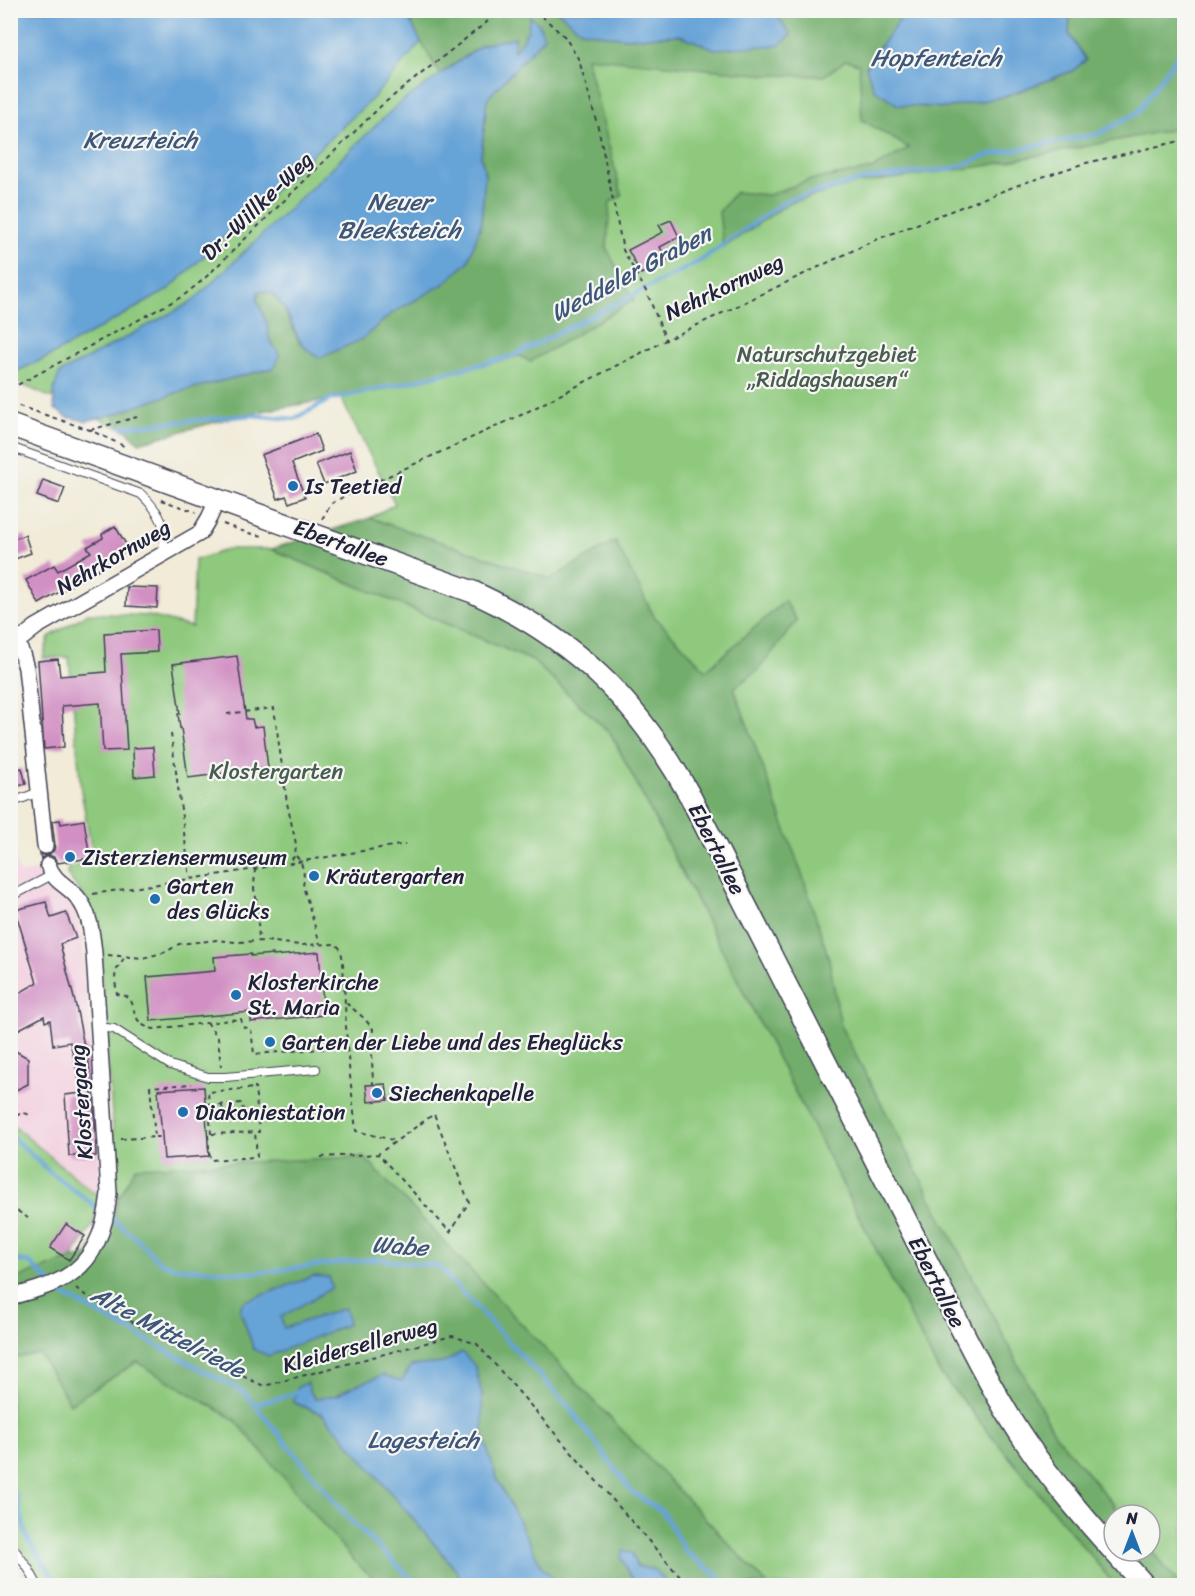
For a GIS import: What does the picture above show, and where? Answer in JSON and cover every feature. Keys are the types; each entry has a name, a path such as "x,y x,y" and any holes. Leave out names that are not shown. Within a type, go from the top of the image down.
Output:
{"main road":[{"name":"Ebertallee","path":"10,424 473,592 522,616 567,646 608,682 660,745 690,796 958,1324 998,1398 1056,1484 1145,1586"}],"street":[{"name":"Nehrkornweg","path":"17,652 36,627 200,532 218,499"},
{"path":"10,628 17,652 26,668 45,846"},
{"name":"Klostergang","path":"10,1297 38,1289 64,1278 77,1269 96,1245 106,1216 109,1176 94,953 87,917 77,896 50,870"}],"lane":[{"path":"10,447 141,494 154,506 160,518 165,537 162,555"},
{"path":"10,803 39,792"},
{"path":"10,897 50,870"},
{"path":"99,1027 114,1029 170,1065 208,1077 316,1069"},
{"path":"10,1544 38,1586"}],"path":[{"name":"Dr.-Willke-Weg","path":"10,389 183,296 204,279 383,104 502,10"},
{"path":"535,10 565,37 579,60 599,130 623,250 647,293 666,340"},
{"name":"Nehrkornweg","path":"315,534 324,513 331,504 343,497 521,415 666,340 875,240 1021,183 1082,164 1185,140"},
{"path":"10,403 90,430 124,446 129,454"},
{"path":"90,430 137,417"},
{"path":"227,714 274,708 287,803 296,844 295,856 285,864"},
{"path":"171,734 190,878"},
{"path":"77,896 255,870 405,844"},
{"path":"295,856 305,876 303,886 320,945"},
{"path":"255,870 254,889 259,941"},
{"path":"94,953 143,958 166,952 179,944 217,940 300,945 336,944 341,950 343,962 347,1047 356,1131 397,1141"},
{"path":"126,956 116,968 117,994 128,997 132,1002 135,1016 145,1027 153,1029 241,1019 243,1027 251,1029 254,1054 347,1047"},
{"path":"346,1002 373,1029 373,1084"},
{"path":"207,1022 218,1038 221,1077"},
{"path":"209,1135 259,1132 254,1075"},
{"path":"155,1137 150,1087 204,1083 208,1077"},
{"path":"255,1088 208,1092 210,1160 257,1157 255,1132"},
{"path":"210,1105 242,1103 244,1118"},
{"path":"222,1104 223,1119 258,1117"},
{"path":"10,1110 16,1116 16,1122 10,1131"},
{"path":"16,1116 27,1113 32,1117"},
{"path":"321,1157 378,1154 434,1114 469,1202 450,1232 378,1154"},
{"path":"106,1140 162,1137"},
{"path":"10,1206 28,1218"},
{"name":"Kleidersellerweg","path":"64,1278 82,1293 162,1339 264,1386 452,1336 477,1344 688,1586"}],"shaded area":[{"path":"10,835 19,873 43,871 50,886 65,897 75,910 79,924 98,1132 99,1197 11,1123"}],"green space":[{"name":"Naturschutzgebiet „Riddagshausen“","path":"11,11 1184,11 1184,1585 1171,1585 1157,1563 1162,1563 1162,1503 1103,1503 1048,1440 735,832 380,521 370,518 395,504 336,389 134,434 11,380"},
{"path":"405,11 557,11 582,31 625,38 679,35 715,49 780,21 774,11 907,11 866,67 874,89 898,105 946,108 1006,96 1072,71 1086,60 1069,34 1070,11 1184,11 1184,113 1180,128 984,166 855,184 789,203 723,248 719,212 735,192 769,195 809,180 872,169 909,148 862,120 859,64 846,60 824,76 767,75 586,57 622,196 610,202 607,249 634,300 530,362 520,356 378,391 245,414 139,443 112,415 178,392 273,368 279,354 269,339 268,327 257,299 259,291 272,293 284,308 299,342 362,339 392,313 421,297 483,195 485,175 481,156 487,99 544,37 528,31 512,54 515,38 482,45 440,74"},
{"path":"370,518 551,579 615,541 654,616 706,670 785,601 797,621 758,670 734,688 804,880 829,959 841,1027 1055,1434 1112,1503 1102,1503 1102,1563 1162,1563 1180,1585 1115,1585 939,1372 611,734 533,661 271,549"},
{"name":"Klostergarten","path":"229,549 271,549 533,661 611,734 939,1372 1115,1585 44,1585 11,1536 10,1123 99,1197 94,1223 72,1257 85,1259 118,1199 99,937 87,901 67,874 68,868 94,862 81,791 69,657 43,658 49,637 88,613 149,616 192,627 195,560"},
{"path":"364,1157 768,1585 668,1585 655,1570 636,1566 632,1553 637,1583 642,1585 562,1585 543,1569 496,1477 482,1435 482,1394 443,1363 411,1366 402,1381 349,1388 338,1395 315,1400 308,1383 298,1387 293,1402 322,1414 343,1436 457,1571 463,1586 382,1585 355,1562 235,1420 137,1362 70,1404 39,1353 11,1359 11,1280 69,1260 105,1251 118,1199 136,1167"}],"water":[{"name":"Hopfenteich","path":"907,10 1070,11 1069,34 1086,60 1072,71 1006,96 946,108 898,105 874,89 866,67"},
{"name":"Kreuzteich","path":"10,11 405,11 421,42 372,99 168,290 48,357 11,374"},
{"path":"557,11 774,11 791,35 779,45 715,49 679,35 625,38 582,31"},
{"name":"Neuer Bleeksteich","path":"530,16 539,24 544,37 487,99 481,156 485,175 481,224 468,262 444,284 392,313 362,339 320,358 312,354 301,343 284,308 272,293 259,291 257,299 268,327 269,339 279,354 277,364 273,368 178,392 112,415 86,421 67,417 55,409 54,391 60,373 193,301 396,106 482,45 515,37 513,53 528,31"},
{"path":"314,1276 329,1277 332,1288 281,1317 284,1328 345,1308 348,1324 269,1356 254,1350 240,1310 243,1302"},
{"name":"Lagesteich","path":"462,1352 475,1366 482,1394 483,1435 496,1477 543,1569 562,1585 463,1585 457,1571 343,1436 322,1414 293,1402 297,1387 308,1383 309,1390 315,1399 338,1395 349,1388 383,1375 402,1381 411,1366 443,1363"},
{"path":"624,1550 632,1553 636,1566 655,1570 668,1585 643,1584 633,1579 621,1556"}],"building":[{"path":"671,220 679,237 660,247 667,260 641,274 628,250 663,232 659,225"},
{"path":"316,434 322,451 292,463 305,497 289,503 286,496 278,499 261,455"},
{"path":"350,451 357,471 324,484 316,464"},
{"path":"43,480 65,488 59,504 37,496"},
{"path":"115,526 129,549 39,604 26,580 54,565 58,571 91,552 87,547 103,538 102,534"},
{"path":"25,535 31,553 10,561 10,540"},
{"path":"127,587 158,588 157,608 126,606"},
{"path":"156,630 157,652 121,654 127,750 103,751 100,703 62,706 64,747 44,749 38,661 58,659 60,676 106,672 104,633"},
{"path":"237,656 246,719 252,719 254,727 263,726 268,768 188,778 173,664"},
{"path":"153,747 155,775 134,777 133,748"},
{"path":"22,768 26,784 10,788 10,770"},
{"path":"60,820 61,824 84,820 90,858 58,863 54,857 48,855 54,850 55,845 52,821"},
{"path":"46,902 51,918 66,913 76,938 60,944 84,1046 87,1046 95,1121 96,1156 69,1156 65,1095 82,1093 70,1042 53,1045 50,1020 45,1022 44,1016 10,1034 10,998 37,983 15,910"},
{"name":"Klosterkirche St. Maria","path":"319,952 324,1015 251,1022 251,1012 151,1021 147,977 215,971 214,957 251,954 251,956 273,954 273,956"},
{"path":"10,1048 28,1058 28,1084 10,1093"},
{"name":"Siechenkapelle","path":"386,1084 388,1100 368,1102 366,1085"},
{"name":"Diakoniestation","path":"204,1087 209,1156 164,1159 158,1090"},
{"path":"66,1224 85,1236 69,1260 50,1248"}],"waterway":[{"name":"Weddeler Graben","path":"121,427 252,415 294,419 331,399 513,356 700,261 787,200 871,178 952,169 988,155 1098,134 1137,113 1184,46"},
{"name":"Wabe","path":"10,1135 51,1173 102,1211"},
{"name":"Wabe","path":"109,1216 135,1237 160,1262 177,1268 253,1273 374,1259 438,1266 569,1407 632,1492 663,1512 685,1551 718,1576 726,1586"},
{"name":"Alte Mittelriede","path":"10,1258 30,1263 62,1294 245,1393 350,1520 419,1586"},
{"path":"254,1404 297,1392"},
{"path":"10,1485 16,1496 27,1538 59,1586"}],"place":[{"name":"Is Teetied","path":"293,486"},
{"name":"Zisterziensermuseum","path":"70,857"},
{"name":"Kräutergarten","path":"314,876"},
{"name":"Garten des Glücks","path":"155,899"},
{"name":"Klosterkirche St. Maria","path":"236,995"},
{"name":"Garten der Liebe und des Eheglücks","path":"270,1042"},
{"name":"Siechenkapelle","path":"377,1093"},
{"name":"Diakoniestation","path":"183,1112"}]}
